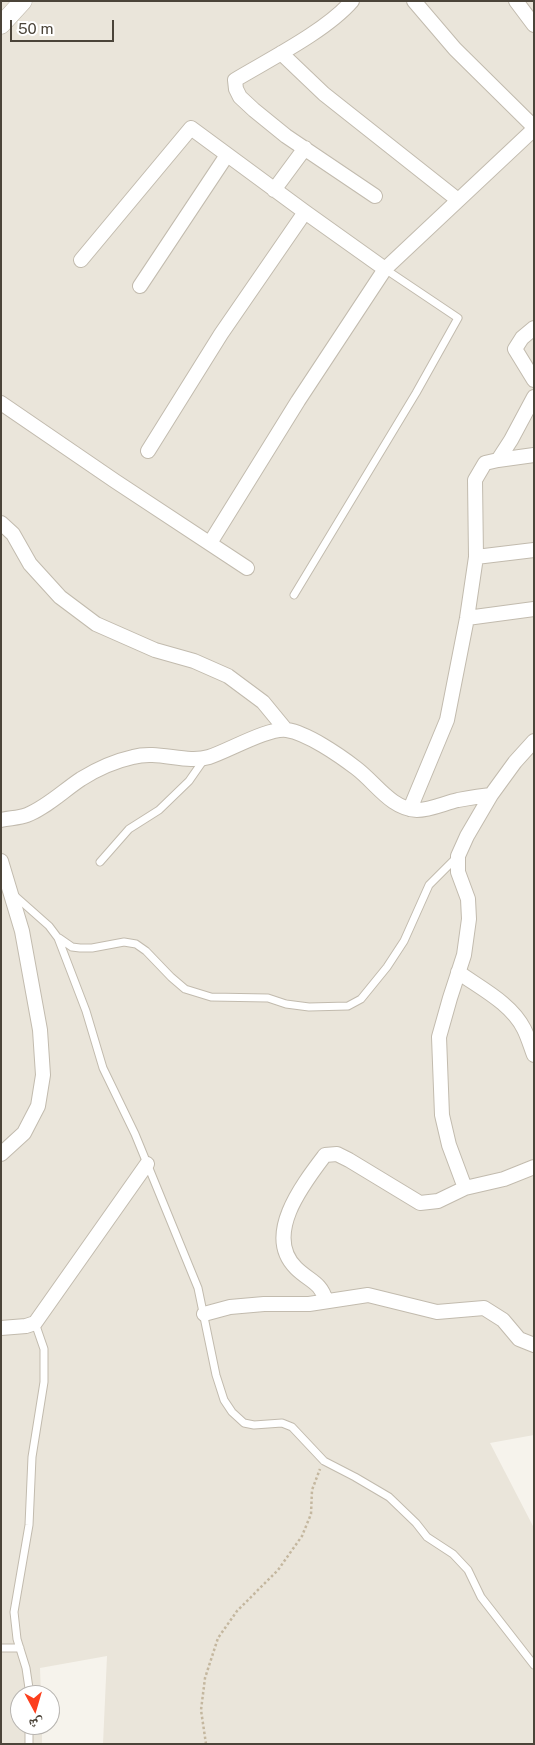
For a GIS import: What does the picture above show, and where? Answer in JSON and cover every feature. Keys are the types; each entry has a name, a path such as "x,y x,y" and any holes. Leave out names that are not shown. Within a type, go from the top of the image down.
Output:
{"street":[{"path":"1,26 23,1"},
{"path":"352,1 345,9 314,32 236,80 236,89 240,97 254,110 375,196"},
{"path":"210,543 298,401 384,269 534,128 455,49 414,1"},
{"path":"516,1 534,25"},
{"path":"281,53 324,94 458,200"},
{"path":"81,260 191,128 384,269"},
{"path":"274,190 305,148"},
{"path":"140,286 227,155"},
{"path":"148,451 221,334 305,212"},
{"path":"534,328 522,338 515,349 534,380"},
{"path":"498,460 534,397"},
{"path":"1,403 247,568"},
{"path":"410,809 447,720 467,618 476,557 476,480 485,463 534,454"},
{"path":"1,522 13,534 30,564 60,598 96,624 155,650 194,661 228,676 263,702 286,730"},
{"path":"476,557 534,550"},
{"path":"467,618 534,609"},
{"path":"1,820 27,815 52,801 91,774 108,765 135,756 162,754 185,758 206,758 270,731 286,730 310,738 357,768 390,799 403,808 419,810 492,794"},
{"path":"465,1188 449,1145 442,1115 439,1037 464,955 469,919 468,899 458,872 458,856 467,836 492,794 515,762 534,741"},
{"path":"1,861 22,931 40,1030 43,1075 38,1106 24,1133 1,1154"},
{"path":"458,972 500,1001 514,1015 524,1028 533,1050"},
{"path":"326,1301 324,1291 296,1267 285,1253 283,1240 286,1217 309,1176 325,1156 337,1154 420,1203 438,1201 465,1188 504,1179 534,1167"},
{"path":"1,1328 26,1326 35,1323 147,1164"},
{"path":"204,1314 230,1307 264,1304 310,1304 368,1296 437,1312 484,1308 503,1320 519,1339 534,1345"}],"lane":[{"path":"294,595 411,401 458,318 384,269"},
{"path":"100,862 129,829 159,810 183,787 206,758"},
{"path":"58,938 72,947 92,948 124,942 136,944 146,951 171,978 185,989 211,997 268,998 286,1004 309,1007 348,1006 361,999 387,967 404,941 429,885 458,856"},
{"path":"12,894 49,926 58,938 86,1011 103,1068 135,1134 198,1288 216,1375 224,1400 232,1412 244,1422 254,1425 282,1423 292,1427 324,1461 389,1497 416,1522 427,1537 453,1554 468,1570 481,1597 534,1665"},
{"path":"29,1685 26,1668 17,1639 14,1612 28,1525 32,1457 44,1382 44,1349 35,1323"},
{"path":"1,1648 20,1648"}],"path":[{"path":"206,1744 201,1710 205,1678 218,1638 237,1611 278,1570 302,1536 311,1514 312,1490 324,1461"}],"shaded area":[{"path":"1,1 534,1 534,1435 490,1443 534,1528 534,1744 103,1744 107,1656 40,1668 41,1685 10,1685 10,1735 42,1735 42,1744 1,1744"}]}
